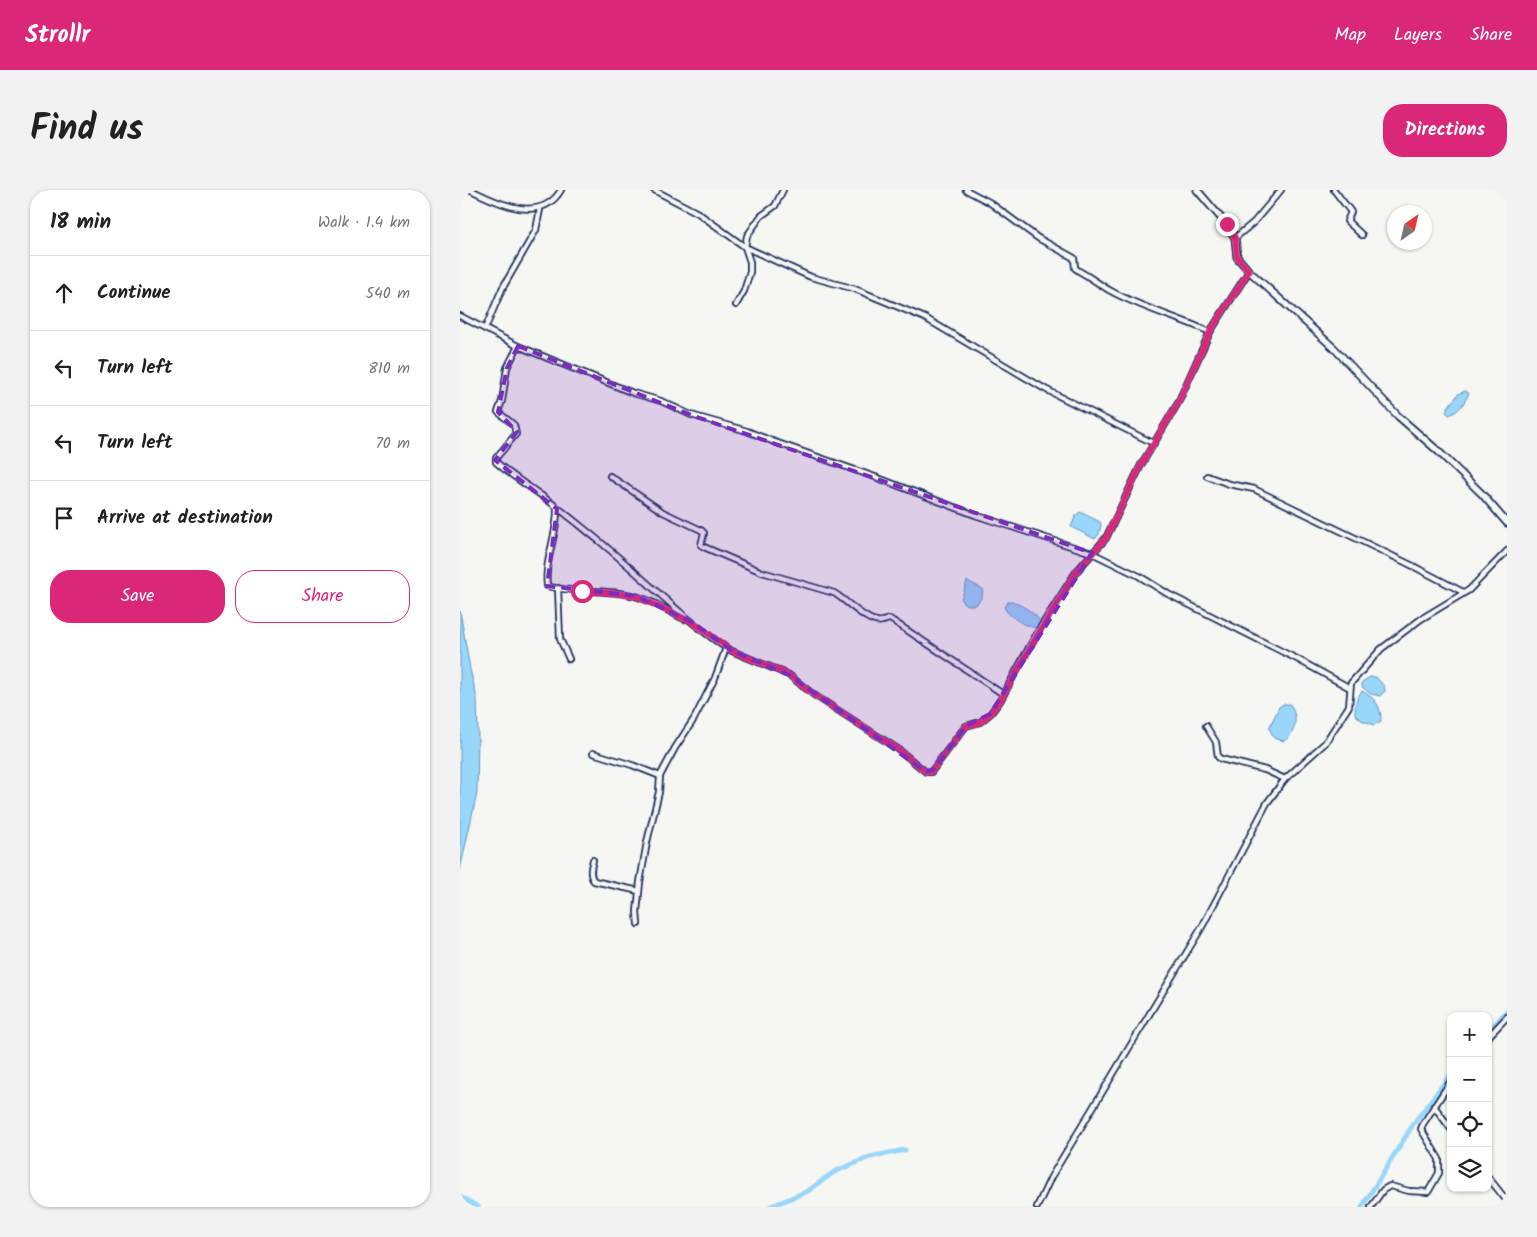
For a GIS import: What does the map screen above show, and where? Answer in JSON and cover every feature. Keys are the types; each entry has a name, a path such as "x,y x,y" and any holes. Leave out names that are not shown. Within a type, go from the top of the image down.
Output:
{"street":[{"path":"472,190 494,200 523,209 540,209 556,198 561,190"},
{"path":"654,190 698,213 745,247 812,277 855,289 925,318 1038,386 1154,442"},
{"path":"736,304 744,290 750,272 750,262 745,247 747,236 761,216 775,206 783,190"},
{"path":"966,190 989,202 1038,238 1074,258 1075,268 1109,290 1160,313 1210,332"},
{"path":"1197,190 1227,224 1235,238 1237,257 1249,271 1334,348 1398,416 1438,451 1482,494 1507,523"},
{"path":"1235,238 1254,222 1281,190"},
{"path":"1334,190 1351,212 1347,221 1362,234"},
{"path":"485,329 502,289 536,230 540,209"},
{"path":"518,346 507,368 502,401 498,412 514,426 516,434 495,460 638,573 673,608 726,648 789,675 814,695 898,749 926,772 931,772 966,726 980,722 990,714 1076,572 1106,538 1154,442 1178,403 1210,332 1249,271"},
{"path":"460,316 518,346 633,393 661,401 691,415 747,431 976,515 1092,553 1139,576 1168,594 1298,659 1350,688"},
{"path":"610,476 663,512 701,530 704,533 700,545 762,572 834,593 874,620 882,622 890,619 1003,694"},
{"path":"1207,476 1229,484 1254,489 1463,592"},
{"path":"557,509 558,523 546,583 547,586 636,596 692,622"},
{"path":"1037,1207 1056,1169 1202,927 1267,803 1286,779 1325,743 1349,706 1351,683 1382,649 1463,592 1469,590 1507,550"},
{"path":"558,588 560,638 569,659"},
{"path":"638,924 639,891 647,842 659,792 660,776 697,713 715,678 726,648"},
{"path":"1206,726 1216,742 1218,756 1221,759 1265,770 1286,779"},
{"path":"593,753 660,776"},
{"path":"592,860 591,870 594,881 639,891"},
{"path":"1492,1032 1507,1017"},
{"path":"1371,1207 1383,1190 1390,1186 1409,1191 1428,1192 1439,1173 1439,1159 1421,1129 1447,1086"},
{"path":"1434,1106 1447,1123"},
{"path":"1492,1182 1507,1201"}],"highlighted area":[{"path":"518,346 691,415 1092,553 990,714 966,726 934,769 926,772 789,675 732,651 692,622 636,596 547,586 557,509 495,460 517,432 498,412 507,368"}],"water":[{"path":"1465,391 1469,393 1464,403 1456,412 1449,415 1446,412 1448,407 1458,394"},
{"path":"1080,512 1100,522 1099,534 1095,539 1071,527 1076,515"},
{"path":"967,581 983,589 982,597 976,605 966,605 961,600"},
{"path":"1009,601 1029,610 1037,617 1041,625 1037,628 1033,627 1014,618 1004,607"},
{"path":"460,611 477,698 478,736 477,793 460,870"},
{"path":"1370,677 1376,677 1384,686 1385,691 1380,696 1371,694 1362,687 1362,682"},
{"path":"1362,691 1374,699 1378,706 1381,721 1374,725 1361,720 1355,714 1356,702"},
{"path":"1283,704 1290,704 1295,719 1292,733 1284,741 1274,738 1269,728 1279,707"}],"waterway":[{"path":"1492,1028 1507,1011"},
{"path":"1362,1207 1414,1123 1447,1079"},
{"path":"769,1207 808,1191 834,1172 870,1157 905,1150"},
{"path":"460,1197 478,1207"}],"route":[{"path":"582,591 636,596 692,622 732,651 789,675 814,695 877,734 926,772 931,772 966,726 980,722 990,714 1000,701 1076,572 1106,538 1141,465 1178,403 1210,332 1249,271 1237,257 1235,238 1227,224"}]}
